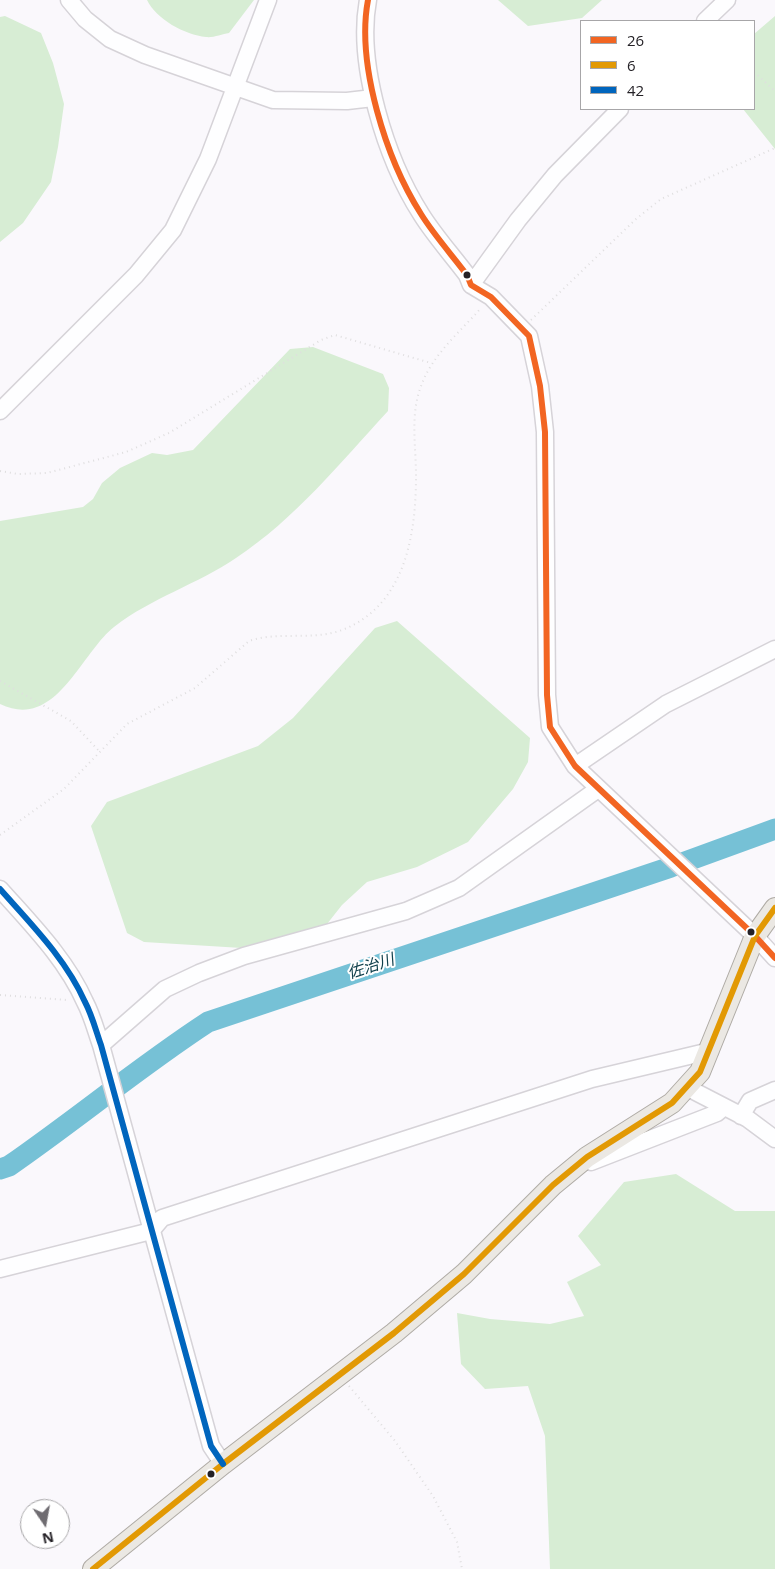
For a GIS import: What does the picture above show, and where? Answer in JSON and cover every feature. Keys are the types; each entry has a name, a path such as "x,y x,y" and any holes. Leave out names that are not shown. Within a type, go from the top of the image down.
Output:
{"main road":[{"path":"93,1569 223,1464 394,1333 464,1274 553,1185 587,1157 672,1103 700,1072 755,936 775,908"}],"street":[{"path":"69,0 85,19 110,39 145,55 273,100 347,101 373,98"},
{"path":"0,411 136,276 173,230 198,181 237,87 268,0"},
{"path":"368,0 364,26 365,55 373,98 397,166 421,214 467,275 471,285 491,297 529,336 540,386 545,432 547,695 550,727 575,766 755,936 775,958"},
{"path":"706,20 727,0"},
{"path":"471,285 518,220 555,175 619,110"},
{"path":"575,766 666,704 775,649"},
{"path":"101,1045 164,989 199,973 244,956 406,911 459,888 598,789"},
{"path":"0,889 35,928 69,973 85,1002 101,1045 211,1446 223,1464"},
{"path":"0,1269 151,1231 162,1218 480,1113 592,1079 710,1051"},
{"path":"686,1087 741,1116 775,1139"},
{"path":"741,1116 750,1101 775,1090"},
{"path":"587,1157 591,1162 717,1113 724,1107"}],"path":[{"path":"755,73 775,91"},
{"path":"522,329 636,219 661,199 775,148"},
{"path":"0,835 64,789 126,724 194,688 249,642 260,638 320,635 342,630 373,611 389,593 404,566 414,528 415,409 420,386 431,363 491,297"},
{"path":"0,471 18,474 47,473 126,452 169,433 320,340 335,335 431,363"},
{"path":"0,681 71,721 99,751"},
{"path":"0,995 85,1002"},
{"path":"339,1375 395,1441 433,1496 457,1542 462,1569"}],"green space":[{"path":"147,0 254,0 229,33 209,37 198,36 172,25 157,14"},
{"path":"498,0 602,0 582,18 528,26"},
{"path":"5,16 41,33 53,63 64,104 51,182 23,223 0,242 0,17"},
{"path":"775,16 775,149 744,110 755,110 755,33"},
{"path":"313,347 383,374 389,388 388,411 316,489 278,526 236,558 206,576 143,608 114,627 52,699 37,707 20,710 0,704 0,521 83,507 93,499 102,483 120,468 152,453 167,455 193,450 290,349"},
{"path":"397,621 530,738 528,762 513,789 468,842 417,867 367,882 342,905 312,943 242,948 144,942 127,933 91,826 107,802 258,746 293,718 375,628"},
{"path":"676,1174 735,1211 775,1211 775,1569 550,1569 545,1436 528,1386 485,1389 461,1364 457,1313 490,1319 550,1324 584,1316 567,1282 601,1265 578,1236 624,1182"}],"waterway":[{"name":"佐治川","path":"0,1169 9,1166 157,1057 208,1022 671,867 775,829"}],"transit line":[{"name":"26","path":"368,0 365,25 370,81 386,139 408,192 426,222 467,275 471,285 491,297 529,336 540,386 545,432 547,695 550,727 575,766 755,936 775,958"},
{"name":"42","path":"0,889 58,957 77,986 90,1012 101,1045 211,1446 223,1464"},
{"name":"6","path":"93,1569 223,1464 394,1333 464,1274 553,1185 587,1157 672,1103 700,1072 755,936 775,908"}]}
